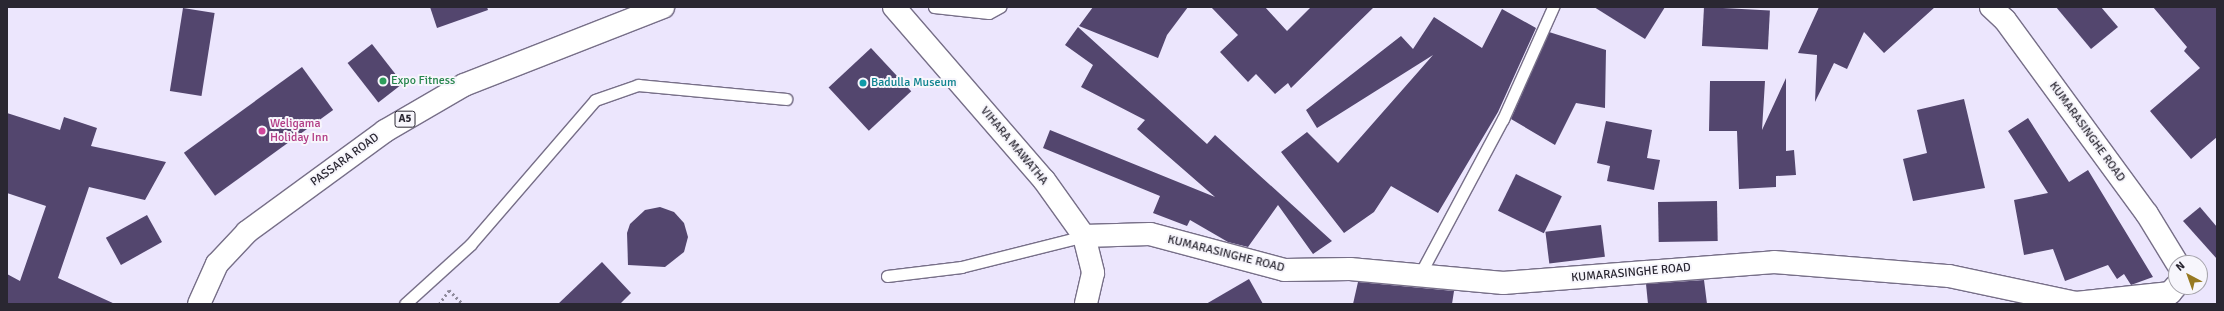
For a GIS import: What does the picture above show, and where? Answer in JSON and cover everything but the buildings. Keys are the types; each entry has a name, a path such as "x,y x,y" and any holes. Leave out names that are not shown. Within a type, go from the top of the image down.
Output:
{"main road":[{"name":"PASSARA ROAD","path":"199,304 218,264 247,232 392,127 464,85 663,7"},
{"name":"VIHARA MAWATHA","path":"894,7 1044,180 1084,236 1093,273 1086,304"},
{"name":"KUMARASINGHE ROAD","path":"1991,7 2005,20 2147,214 2172,255"},
{"name":"KUMARASINGHE ROAD","path":"1084,236 1150,234 1284,270 1350,269 1503,283 1774,262 1949,276 2076,303 2168,293"}],"lane":[{"path":"934,7 989,13 1000,7"},
{"path":"1419,276 1503,118 1552,7"},
{"path":"404,304 470,245 595,100 638,85 786,100"},
{"path":"887,276 961,267 1084,236"}],"path":[{"path":"439,304 448,290 463,304"}],"place":[{"name":"Expo Fitness","path":"383,81"},
{"name":"Badulla Museum","path":"863,83"},
{"name":"Weligama Holiday Inn","path":"262,131"}]}
